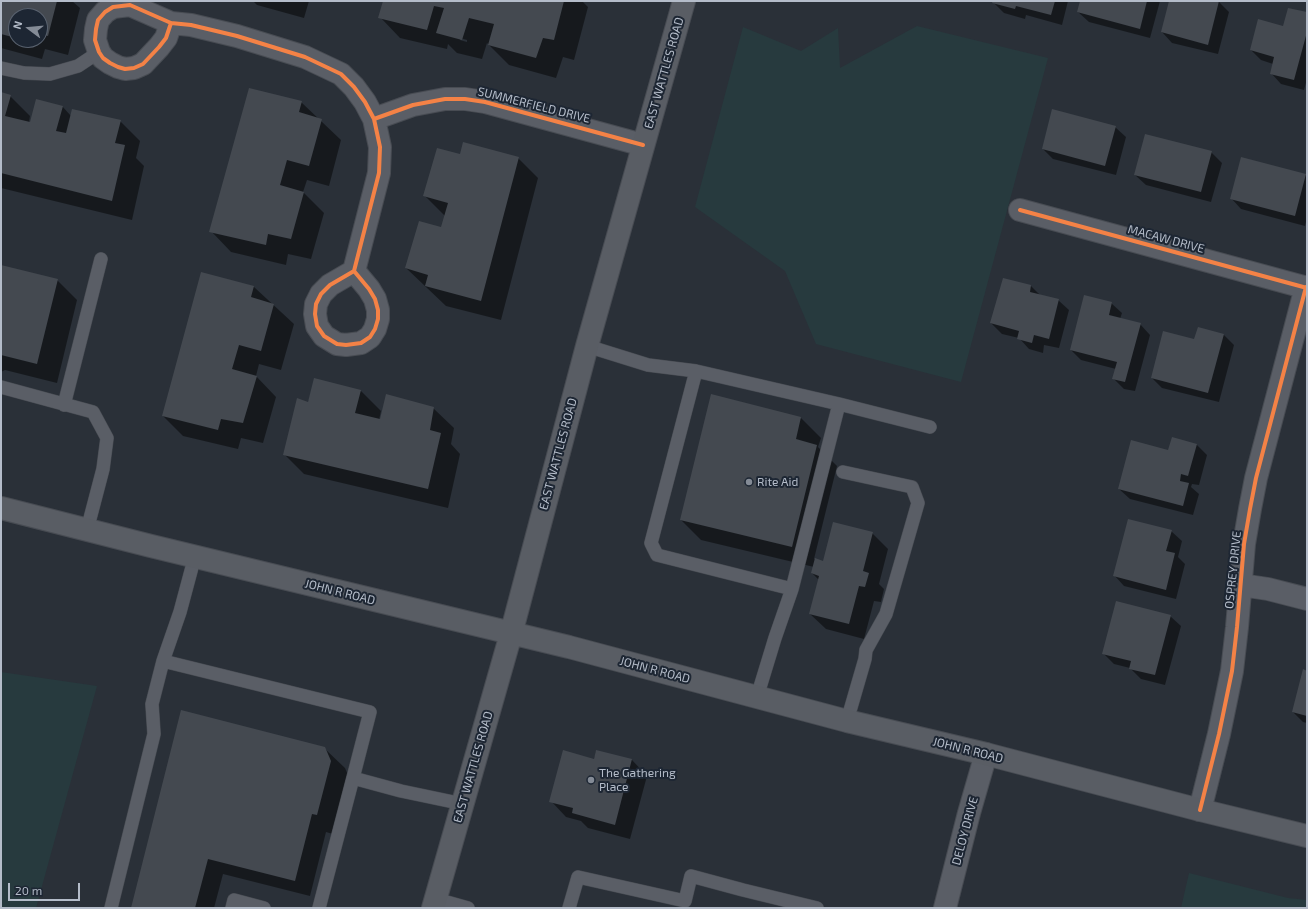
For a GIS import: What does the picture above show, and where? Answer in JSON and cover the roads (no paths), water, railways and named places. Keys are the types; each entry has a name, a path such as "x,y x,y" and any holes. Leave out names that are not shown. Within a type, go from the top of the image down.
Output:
{"main road":[{"name":"EAST WATTLES ROAD","path":"435,903 511,634 587,346 684,1"},
{"name":"JOHN R ROAD","path":"1,508 569,647 847,721 986,754 1200,810 1307,836"}],"street":[{"path":"171,23 166,38 159,47 143,64 134,68 125,69 118,67 103,58 99,52 95,40 98,20 105,12 113,7 130,5 171,23 191,25 229,34 305,57 340,74 354,87 365,102 374,119 380,147 379,173 354,271"},
{"name":"SUMMERFIELD DRIVE","path":"374,119 413,105 445,98 465,99 485,102 643,145"},
{"name":"MACAW DRIVE","path":"1020,210 1306,287"},
{"name":"OSPREY DRIVE","path":"1200,810 1219,734 1232,671 1244,544 1251,501 1306,287"},
{"path":"1241,585 1268,589 1307,600"},
{"name":"DELOY DRIVE","path":"945,908 969,813 986,754"}],"lane":[{"path":"1,68 24,73 50,74 78,66 99,52"},
{"path":"64,404 101,259"},
{"path":"587,346 648,365 696,371 930,427"},
{"path":"696,371 650,543 657,555 792,589"},
{"path":"1,387 93,412 107,438 103,469 87,530"},
{"path":"758,697 775,638 792,589 839,404"},
{"path":"844,472 912,487 918,503 886,614 866,650 865,659 847,721"},
{"path":"111,908 154,734 152,704 163,661 180,612 195,556"},
{"path":"163,661 370,712 319,908"},
{"path":"353,778 402,791 463,804"},
{"path":"569,908 578,877 685,901 691,876 817,908"},
{"path":"232,908 234,900 264,908"},
{"path":"435,903 468,908"}],"place":[{"name":"Rite Aid","path":"749,482"},
{"name":"The Gathering Place","path":"591,780"}]}
